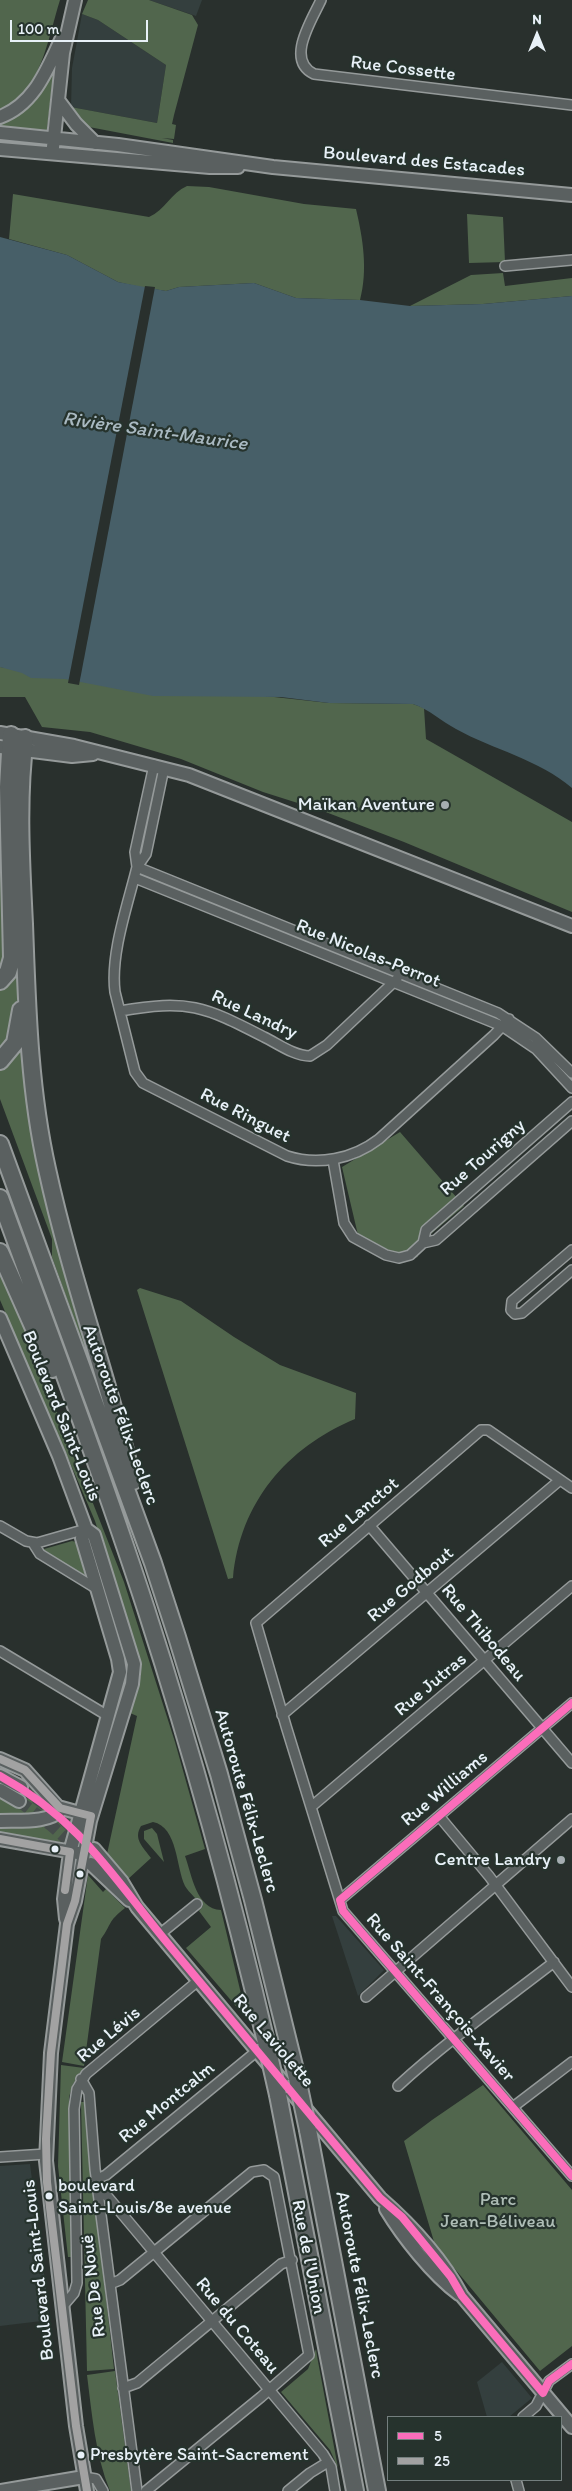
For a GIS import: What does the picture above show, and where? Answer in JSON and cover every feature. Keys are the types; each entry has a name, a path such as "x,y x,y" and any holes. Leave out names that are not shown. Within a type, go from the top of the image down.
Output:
{"highway":[{"path":"0,981 8,972 12,953 4,782 11,742"},
{"path":"11,742 21,854 25,966 33,1080 46,1169 118,1424 153,1563"},
{"path":"0,1061 11,1049 16,1039 25,966"},
{"name":"Autoroute Félix-Leclerc","path":"0,1144 153,1563 219,1774 257,1914 297,2078 377,2491"},
{"name":"Autoroute Félix-Leclerc","path":"0,1198 150,1622 183,1730 236,1918 261,2046 278,2095 355,2491"},
{"path":"0,1252 100,1477"}],"street":[{"path":"53,154 68,27 75,0"},
{"name":"Rue Cossette","path":"321,0 300,54 304,66 314,74 572,105"},
{"path":"0,117 22,104 35,90 68,27"},
{"path":"58,100 76,124 95,143"},
{"name":"Boulevard des Estacades","path":"0,133 212,156 273,167 572,195"},
{"name":"Boulevard des Estacades","path":"0,149 210,167 273,167"},
{"path":"505,266 572,260"},
{"path":"11,742 72,756 98,753 159,766 217,786 572,926"},
{"name":"Rue Ringuet","path":"159,766 135,852 138,867 115,963 114,985 120,1011 136,1072 143,1083 283,1154 308,1160 333,1160 359,1151 375,1142 509,1018"},
{"name":"Rue Nicolas-Perrot","path":"138,867 483,1005 509,1018 546,1046 572,1073"},
{"name":"Rue Nicolas-Perrot","path":"135,878 502,1026 536,1049 572,1088"},
{"name":"Rue Landry","path":"120,1011 173,1004 197,1007 224,1017 294,1052 310,1056 327,1045 402,974"},
{"name":"Rue Tourigny","path":"423,1243 426,1230 572,1102"},
{"name":"Rue Tourigny","path":"333,1160 344,1223 353,1237 386,1255 399,1258 410,1255 423,1243 436,1240 572,1121"},
{"path":"572,1250 512,1301 511,1310 515,1314 522,1313 572,1270"},
{"name":"Boulevard Saint-Louis","path":"0,1318 59,1456 86,1529 94,1535 134,1669 85,1815"},
{"name":"Rue Lanctot","path":"256,1622 484,1429 560,1480"},
{"path":"560,1480 572,1488"},
{"name":"Rue Godbout","path":"282,1715 560,1480"},
{"name":"Rue Thibodeau","path":"369,1525 572,1762"},
{"path":"0,1526 33,1543 40,1554 97,1588"},
{"path":"33,1543 45,1542 86,1529"},
{"name":"Boulevard Saint-Louis","path":"86,1529 82,1538 120,1668 85,1815 84,1855 75,1901 66,1924 51,2053 46,2154 76,2431 87,2491"},
{"name":"Rue Jutras","path":"311,1807 572,1586"},
{"name":"Rue Saint-François-Xavier","path":"256,1622 282,1715 343,1911 571,2174"},
{"path":"0,1651 108,1716"},
{"name":"Rue Williams","path":"340,1900 572,1703"},
{"path":"0,1758 28,1772 53,1802 62,1809 85,1815"},
{"path":"0,1776 21,1787"},
{"path":"0,1790 20,1800"},
{"path":"0,1821 46,1818 55,1815 62,1809"},
{"path":"439,1816 495,1884 572,1987"},
{"path":"366,1997 572,1819"},
{"path":"0,1839 84,1855"},
{"name":"Rue Laviolette","path":"84,1855 114,1888 138,1908 199,1980 261,2046 380,2198 402,2217 451,2277 462,2296 543,2393"},
{"path":"160,1934 197,1904"},
{"path":"398,2086 438,2050 554,1962"},
{"name":"Rue Lévis","path":"62,2307 74,2293 77,2282 74,2105 81,2079 199,1980"},
{"name":"Rue Montcalm","path":"97,2179 106,2175 261,2046"},
{"path":"512,2107 572,2062"},
{"name":"Rue De Nouë","path":"81,2079 89,2091 97,2179 137,2491"},
{"path":"0,2157 46,2154"},
{"name":"Rue de l'Union","path":"154,2252 248,2174 257,2170 265,2170 273,2176 277,2183 309,2355 269,2390"},
{"name":"Rue du Coteau","path":"99,2192 107,2196 328,2462 335,2491"},
{"path":"110,2284 118,2281 154,2252"},
{"path":"123,2388 141,2380 281,2264 292,2260"},
{"path":"524,2416 536,2406 549,2381 572,2364"},
{"path":"146,2491 156,2485 269,2390"},
{"path":"543,2393 572,2427"},
{"path":"288,2491 310,2473 328,2462"},
{"path":"0,2491 84,2477 96,2478 103,2491"}],"shaded area":[{"path":"149,0 202,0 196,16"},
{"path":"82,14 98,20 166,65 157,123 71,107 72,68"},
{"path":"332,1916 336,1916 384,1970 358,1996"},
{"path":"30,2164 50,2320 0,2326 0,2166"},
{"path":"502,2362 532,2398 510,2416 487,2416 477,2382"}],"green space":[{"path":"0,0 60,0 41,63 34,77 25,91 14,102 0,111"},
{"path":"88,0 149,0 192,15 198,25 172,124 176,125 174,139 162,138 173,140 173,143 89,127 83,124 71,107 157,123 158,117 166,65 98,20 82,14"},
{"path":"54,68 47,130 0,127 0,123 33,101"},
{"path":"187,186 209,187 304,204 356,209 364,254 364,277 360,300 296,298 254,283 179,287 166,291 140,287 118,282 67,255 9,239 13,194 149,217"},
{"path":"467,214 503,217 505,262 469,263"},
{"path":"503,273 505,286 572,278 572,296 483,304 410,306 471,275"},
{"path":"0,667 329,703 413,704 424,708 426,739 572,822 572,912 404,842 323,811 263,792 181,759 90,732 42,727 25,697 0,697"},
{"path":"0,794 6,957 0,975"},
{"path":"18,957 19,983 15,1023 0,1056 0,990 3,988"},
{"path":"22,1044 95,1359 89,1361 52,1257 52,1239 0,1099 0,1071 15,1057"},
{"path":"400,1132 464,1206 413,1249 418,1257 407,1259 358,1235 342,1167"},
{"path":"0,1267 124,1582 175,1742 205,1849 185,1856 200,1897 206,1904 221,1910 247,2019 186,1948 211,1927 199,1911 203,1906 185,1886 172,1840 167,1832 161,1825 153,1822 141,1826 138,1835 139,1839 151,1858 127,1880 107,1854 137,1716 130,1713 141,1674 140,1661 95,1521 0,1300"},
{"path":"140,1288 181,1301 280,1365 356,1393 355,1419 330,1431 288,1462 256,1502 245,1526 237,1551 233,1578 228,1579 137,1290"},
{"path":"72,1541 76,1542 85,1575 44,1552 44,1549"},
{"path":"22,1780 45,1805 45,1812 0,1815 0,1798 18,1809"},
{"path":"69,1820 65,1838 60,1842 0,1833 0,1827 41,1825"},
{"path":"152,1828 157,1834 164,1862 144,1839 144,1831"},
{"path":"88,1875 103,1892 106,1889 125,1908 112,1920 101,1939 84,2066 62,2062"},
{"path":"61,2065 84,2068 73,2084 69,2097 71,2257 68,2257 58,2166"},
{"name":"Parc Jean-Béliveau","path":"483,2085 572,2190 572,2346 540,2371 435,2245 404,2141"},
{"path":"81,2102 84,2102 114,2369 87,2371"},
{"path":"316,2349 338,2468 330,2450 281,2392 308,2369"},
{"path":"115,2371 131,2491 110,2491 97,2448 87,2375"}],"water":[{"name":"Rivière Saint-Maurice","path":"0,237 67,255 118,282 166,291 179,287 254,283 296,298 360,300 410,306 483,304 572,296 572,788 545,769 470,736 413,704 329,703 281,697 153,696 65,679 31,678 22,673 0,667"}],"pier":[{"path":"145,286 155,287 79,685 68,683"}],"tunnel":[{"path":"21,1787 57,1813 82,1837"},
{"path":"19,1801 52,1826 79,1850"}],"transit line":[{"name":"5","path":"572,1703 340,1900 343,1911 572,2176"},
{"name":"25","path":"0,1759 25,1770 60,1808 91,1816 75,1901 67,1924 51,2053 46,2139 47,2182 76,2426 87,2491"},
{"name":"5","path":"0,1776 29,1794 54,1813 96,1854 174,1951 380,2198 402,2217 451,2277 462,2296 543,2393 549,2381 572,2364"},
{"name":"25","path":"0,1839 70,1852 65,1890"}],"place":[{"name":"Maïkan Aventure","path":"445,805"},
{"name":"Centre Landry","path":"561,1860"},
{"name":"boulevard Saint-Louis/8e avenue","path":"49,2196"},
{"name":"Presbytère Saint-Sacrement","path":"81,2455"}]}
